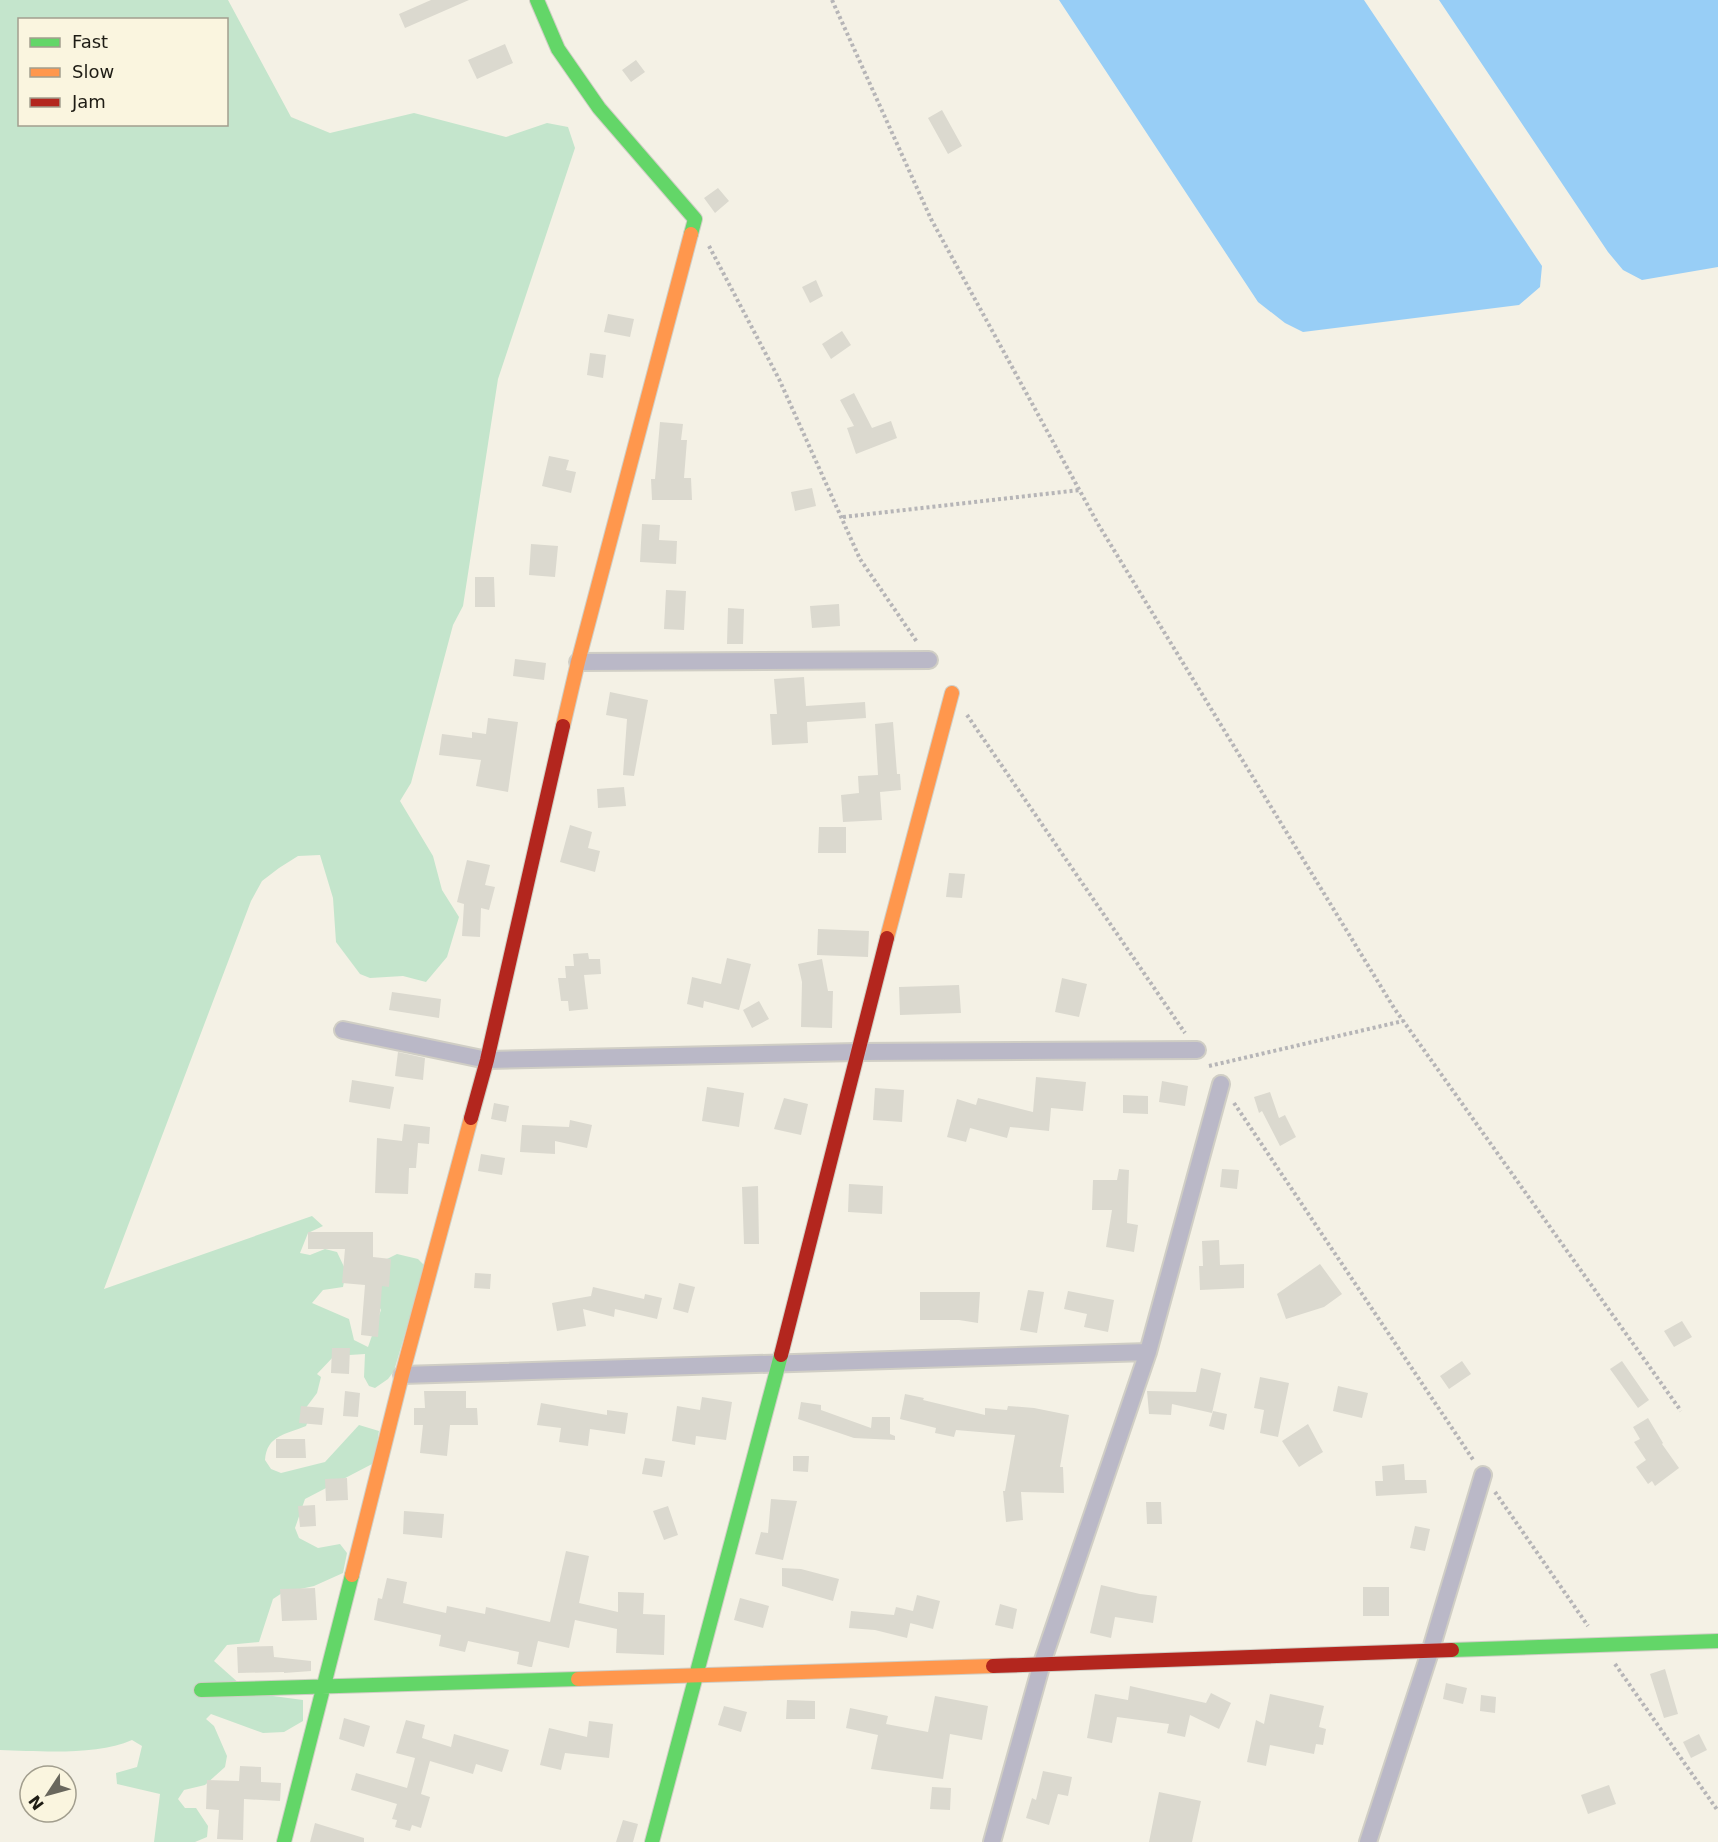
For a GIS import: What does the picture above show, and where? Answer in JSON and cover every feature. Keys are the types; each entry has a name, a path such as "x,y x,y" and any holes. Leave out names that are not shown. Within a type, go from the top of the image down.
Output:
{"street":[{"path":"284,1842 402,1375 487,1060 578,662 694,219 598,108 558,49 537,0"},
{"path":"578,662 929,660"},
{"path":"652,1842 779,1363 857,1052 952,693"},
{"path":"343,1030 487,1060 857,1052 1197,1050"},
{"path":"992,1842 1042,1663 1148,1352 1221,1084"},
{"path":"402,1375 1148,1352"},
{"path":"1368,1842 1431,1649 1483,1475"},
{"path":"201,1690 324,1684 696,1676 1431,1649 1718,1641"}],"path":[{"path":"832,0 932,219 1098,524 1403,1021 1681,1411"},
{"path":"694,219 779,379 860,558 929,660"},
{"path":"843,517 1080,490"},
{"path":"952,693 1209,1066 1483,1475 1718,1811"},
{"path":"1209,1066 1403,1021"}],"green space":[{"path":"0,0 228,0 291,117 330,133 414,113 506,137 547,123 568,127 575,148 498,379 463,606 453,625 411,783 400,801 433,856 442,890 459,917 447,957 426,982 403,976 370,978 360,974 336,942 333,898 320,855 298,856 262,881 251,901 104,1289 312,1216 323,1226 308,1233 300,1253 310,1255 325,1249 337,1252 346,1271 343,1287 323,1290 312,1303 349,1319 354,1340 368,1347 381,1310 376,1300 383,1261 397,1254 418,1259 425,1266 394,1371 388,1379 375,1388 369,1386 364,1377 365,1354 334,1356 317,1374 321,1377 317,1393 302,1413 308,1421 306,1426 278,1437 269,1445 266,1452 265,1460 271,1469 281,1473 325,1462 359,1425 379,1431 374,1463 305,1499 295,1528 299,1538 318,1548 340,1544 347,1553 343,1573 314,1586 282,1593 273,1599 259,1642 227,1645 214,1661 250,1693 303,1700 303,1721 284,1732 263,1733 211,1714 206,1719 214,1726 227,1756 225,1767 205,1785 184,1790 178,1799 185,1808 196,1808 208,1826 207,1837 195,1842 154,1842 160,1794 117,1784 116,1773 137,1767 142,1746 132,1740 102,1748 49,1751 0,1750"}],"water":[{"path":"1059,0 1364,0 1542,266 1540,287 1519,305 1303,332 1285,323 1258,302"},
{"path":"1439,0 1718,0 1718,267 1642,280 1623,270 1608,252"}],"building":[{"path":"431,0 469,0 405,28 399,14"},
{"path":"505,44 513,63 477,79 468,60"},
{"path":"636,60 645,72 631,82 622,70"},
{"path":"942,110 962,146 948,154 928,118"},
{"path":"718,188 729,201 715,213 704,198"},
{"path":"816,280 823,296 810,303 802,287"},
{"path":"608,314 634,319 630,337 604,332"},
{"path":"842,331 851,345 831,359 822,344"},
{"path":"590,353 606,355 603,378 587,375"},
{"path":"854,393 872,428 891,421 897,438 856,454 847,428 854,426 840,400"},
{"path":"660,422 683,424 681,440 687,440 684,478 691,478 692,500 652,500 651,479 655,479"},
{"path":"549,456 569,460 566,470 576,472 571,493 542,486"},
{"path":"812,488 816,506 795,511 791,492"},
{"path":"642,524 660,525 659,540 677,541 676,564 640,562"},
{"path":"531,544 558,546 555,577 529,575"},
{"path":"475,577 494,577 495,607 475,607"},
{"path":"666,590 686,591 684,630 664,629"},
{"path":"839,604 840,626 812,628 810,606"},
{"path":"728,608 744,609 743,644 727,644"},
{"path":"515,659 546,663 544,680 513,676"},
{"path":"804,677 806,706 865,702 866,718 807,722 808,743 772,745 770,714 777,714 774,679"},
{"path":"610,692 648,700 634,776 623,775 627,719 606,715"},
{"path":"488,718 518,722 508,792 476,786 481,760 439,755 442,734 472,738 472,732 486,734"},
{"path":"893,722 897,774 900,774 901,790 880,792 882,820 843,822 841,795 859,793 858,776 878,775 875,724"},
{"path":"624,787 626,806 598,808 597,789"},
{"path":"570,825 592,832 588,848 600,851 595,872 560,862"},
{"path":"819,827 846,827 846,853 818,853"},
{"path":"467,860 490,865 485,885 495,887 489,910 481,908 480,937 462,936 464,904 457,902"},
{"path":"949,873 965,874 962,898 946,897"},
{"path":"818,929 869,931 868,957 817,955"},
{"path":"588,953 589,959 600,959 601,974 584,975 588,1009 569,1011 568,1001 561,1001 558,978 566,978 565,966 574,966 573,954"},
{"path":"727,958 751,964 739,1010 704,1001 703,1008 687,1004 692,977 721,984"},
{"path":"822,959 828,991 833,991 832,1028 801,1027 802,982 798,964"},
{"path":"1062,978 1087,984 1079,1017 1055,1012"},
{"path":"959,985 961,1013 900,1015 899,987"},
{"path":"392,992 441,999 439,1018 389,1010"},
{"path":"759,1001 769,1019 752,1028 743,1010"},
{"path":"398,1052 425,1058 423,1080 395,1076"},
{"path":"1036,1077 1086,1082 1083,1111 1051,1108 1049,1131 1010,1127 1007,1138 970,1128 966,1142 947,1137 957,1099 976,1105 978,1098 1033,1112"},
{"path":"352,1080 394,1087 390,1109 349,1102"},
{"path":"1162,1081 1188,1086 1185,1106 1159,1102"},
{"path":"707,1087 744,1093 739,1127 702,1121"},
{"path":"875,1088 904,1090 902,1122 873,1120"},
{"path":"1270,1092 1279,1118 1285,1115 1296,1137 1280,1146 1262,1111 1259,1113 1254,1097"},
{"path":"1123,1095 1148,1096 1148,1114 1123,1113"},
{"path":"784,1098 808,1104 801,1135 774,1129"},
{"path":"494,1103 509,1106 506,1122 491,1119"},
{"path":"570,1120 592,1125 587,1148 555,1141 555,1154 520,1152 522,1125 569,1127"},
{"path":"404,1124 430,1127 429,1144 418,1143 416,1168 409,1168 408,1194 375,1193 377,1138 402,1141"},
{"path":"481,1154 505,1158 502,1175 478,1171"},
{"path":"1119,1169 1129,1170 1127,1223 1138,1225 1134,1252 1106,1247 1112,1210 1092,1210 1093,1180 1117,1180"},
{"path":"1222,1169 1239,1170 1237,1189 1220,1187"},
{"path":"849,1184 883,1186 882,1214 848,1212"},
{"path":"758,1186 759,1244 744,1244 742,1187"},
{"path":"308,1232 373,1232 373,1257 391,1259 389,1287 382,1286 378,1337 361,1335 365,1285 342,1283 345,1249 308,1249"},
{"path":"1219,1240 1220,1265 1244,1264 1244,1288 1200,1290 1199,1266 1203,1266 1202,1241"},
{"path":"1320,1264 1342,1294 1324,1307 1286,1319 1277,1294"},
{"path":"475,1273 491,1274 490,1289 474,1288"},
{"path":"679,1283 695,1287 688,1313 673,1309"},
{"path":"593,1287 644,1299 645,1294 662,1298 657,1319 615,1309 614,1317 583,1309 586,1326 557,1331 552,1303 591,1296"},
{"path":"1028,1290 1044,1292 1037,1333 1020,1330"},
{"path":"1068,1291 1114,1300 1108,1332 1084,1327 1087,1314 1064,1309"},
{"path":"920,1292 980,1292 978,1323 959,1320 920,1320"},
{"path":"1682,1321 1692,1337 1674,1347 1664,1331"},
{"path":"332,1348 350,1348 349,1374 331,1373"},
{"path":"1462,1361 1471,1374 1449,1389 1440,1376"},
{"path":"1622,1361 1649,1400 1638,1408 1610,1369"},
{"path":"1201,1368 1221,1373 1212,1413 1172,1404 1171,1415 1149,1414 1147,1391 1196,1392"},
{"path":"1260,1377 1289,1383 1278,1437 1260,1433 1264,1410 1254,1408"},
{"path":"1338,1386 1368,1393 1362,1418 1333,1411"},
{"path":"345,1391 360,1393 358,1417 343,1416"},
{"path":"424,1391 466,1391 466,1408 477,1408 478,1425 450,1425 447,1456 420,1453 423,1425 414,1425 414,1408 425,1408"},
{"path":"905,1394 985,1415 985,1408 1007,1410 1008,1406 1034,1408 1069,1415 1060,1467 1063,1467 1064,1493 1021,1492 1023,1520 1006,1522 1003,1491 1005,1491 1015,1435 956,1430 954,1437 935,1433 936,1428 900,1419"},
{"path":"702,1397 732,1402 726,1440 696,1436 695,1445 672,1441 677,1406 700,1410"},
{"path":"801,1402 821,1405 821,1410 871,1428 872,1417 890,1417 890,1434 895,1436 895,1440 854,1438 798,1419"},
{"path":"541,1403 607,1415 607,1410 628,1413 625,1434 590,1429 588,1446 559,1442 561,1428 537,1425"},
{"path":"301,1406 324,1408 322,1425 299,1423"},
{"path":"1213,1411 1227,1414 1224,1430 1209,1426"},
{"path":"1648,1418 1662,1444 1679,1468 1655,1486 1652,1481 1648,1484 1636,1467 1646,1460 1634,1442 1640,1439 1633,1427"},
{"path":"1308,1424 1323,1452 1299,1467 1282,1441"},
{"path":"276,1439 305,1439 306,1458 276,1458"},
{"path":"793,1456 809,1456 808,1472 793,1471"},
{"path":"645,1458 665,1461 662,1477 642,1474"},
{"path":"1404,1464 1405,1480 1426,1480 1427,1493 1376,1496 1375,1481 1383,1481 1382,1466"},
{"path":"347,1478 348,1500 326,1501 325,1479"},
{"path":"771,1499 797,1501 783,1560 755,1554 761,1532 768,1533"},
{"path":"1146,1502 1161,1502 1162,1524 1147,1524"},
{"path":"315,1505 316,1526 300,1527 298,1506"},
{"path":"668,1506 678,1535 664,1540 653,1511"},
{"path":"404,1511 444,1514 442,1538 403,1534"},
{"path":"1415,1526 1430,1529 1425,1551 1410,1548"},
{"path":"566,1551 589,1556 579,1603 618,1612 618,1592 644,1593 643,1614 665,1615 664,1655 616,1653 617,1629 575,1620 569,1648 538,1641 532,1667 530,1667 517,1664 519,1652 468,1641 465,1652 439,1646 441,1635 374,1620 378,1598 382,1599 387,1578 407,1582 403,1603 446,1613 447,1606 485,1614 486,1607 550,1622"},
{"path":"782,1568 801,1569 839,1579 833,1601 782,1586"},
{"path":"1101,1585 1157,1596 1153,1623 1115,1617 1111,1638 1090,1633"},
{"path":"1363,1587 1389,1587 1389,1616 1363,1616"},
{"path":"315,1588 317,1620 282,1621 280,1589"},
{"path":"917,1595 940,1601 933,1629 910,1623"},
{"path":"740,1598 769,1606 763,1628 734,1620"},
{"path":"1000,1604 1017,1609 1013,1629 995,1625"},
{"path":"896,1607 913,1611 907,1638 875,1630 849,1628 851,1611 894,1615"},
{"path":"273,1646 274,1657 311,1661 311,1671 238,1673 237,1647"},
{"path":"1665,1669 1678,1714 1664,1718 1650,1674"},
{"path":"1446,1683 1467,1688 1463,1704 1443,1699"},
{"path":"1130,1686 1206,1703 1211,1693 1231,1703 1219,1729 1190,1715 1185,1737 1167,1733 1169,1724 1117,1717 1112,1743 1087,1738 1095,1694 1128,1700"},
{"path":"1270,1694 1324,1706 1319,1727 1326,1729 1323,1745 1316,1744 1314,1754 1270,1745 1266,1766 1247,1762 1256,1720 1264,1724"},
{"path":"1481,1695 1496,1697 1495,1713 1480,1711"},
{"path":"935,1696 988,1706 982,1740 950,1734 943,1779 871,1769 878,1735 846,1728 850,1708 888,1716 886,1724 928,1732"},
{"path":"787,1700 815,1701 815,1719 786,1719"},
{"path":"724,1706 747,1712 741,1732 718,1725"},
{"path":"344,1718 370,1726 364,1747 339,1739"},
{"path":"406,1720 425,1725 422,1738 451,1747 454,1734 509,1750 502,1772 476,1764 473,1774 430,1761 421,1794 430,1797 421,1828 412,1825 410,1831 395,1827 397,1820 392,1819 397,1804 351,1790 356,1773 407,1788 415,1758 396,1753"},
{"path":"589,1721 613,1724 609,1758 565,1753 561,1770 540,1765 549,1728 587,1737"},
{"path":"1699,1734 1707,1750 1691,1758 1683,1742"},
{"path":"240,1766 261,1767 261,1782 281,1783 280,1801 244,1799 243,1840 217,1839 219,1810 206,1809 207,1780 239,1781"},
{"path":"1043,1771 1072,1777 1068,1796 1058,1794 1049,1825 1026,1818 1032,1798 1036,1800"},
{"path":"1609,1785 1616,1804 1588,1814 1581,1795"},
{"path":"932,1787 951,1788 950,1810 930,1809"},
{"path":"1159,1792 1201,1801 1192,1842 1149,1842"},
{"path":"623,1820 638,1824 633,1842 616,1842"},
{"path":"315,1823 364,1838 364,1842 310,1842"}],"traffic: fast":[{"path":"537,0 558,49 599,108 695,219 691,234"},
{"path":"652,1842 781,1355"},
{"path":"284,1842 352,1575"},
{"path":"1452,1650 1718,1641"},
{"path":"201,1690 578,1679"}],"traffic: slow":[{"path":"563,726 691,234"},
{"path":"887,938 952,693"},
{"path":"352,1575 402,1375 471,1118"},
{"path":"578,1679 993,1666"}],"traffic: jam":[{"path":"471,1118 487,1060 563,726"},
{"path":"781,1355 887,938"},
{"path":"993,1666 1452,1650"}]}
